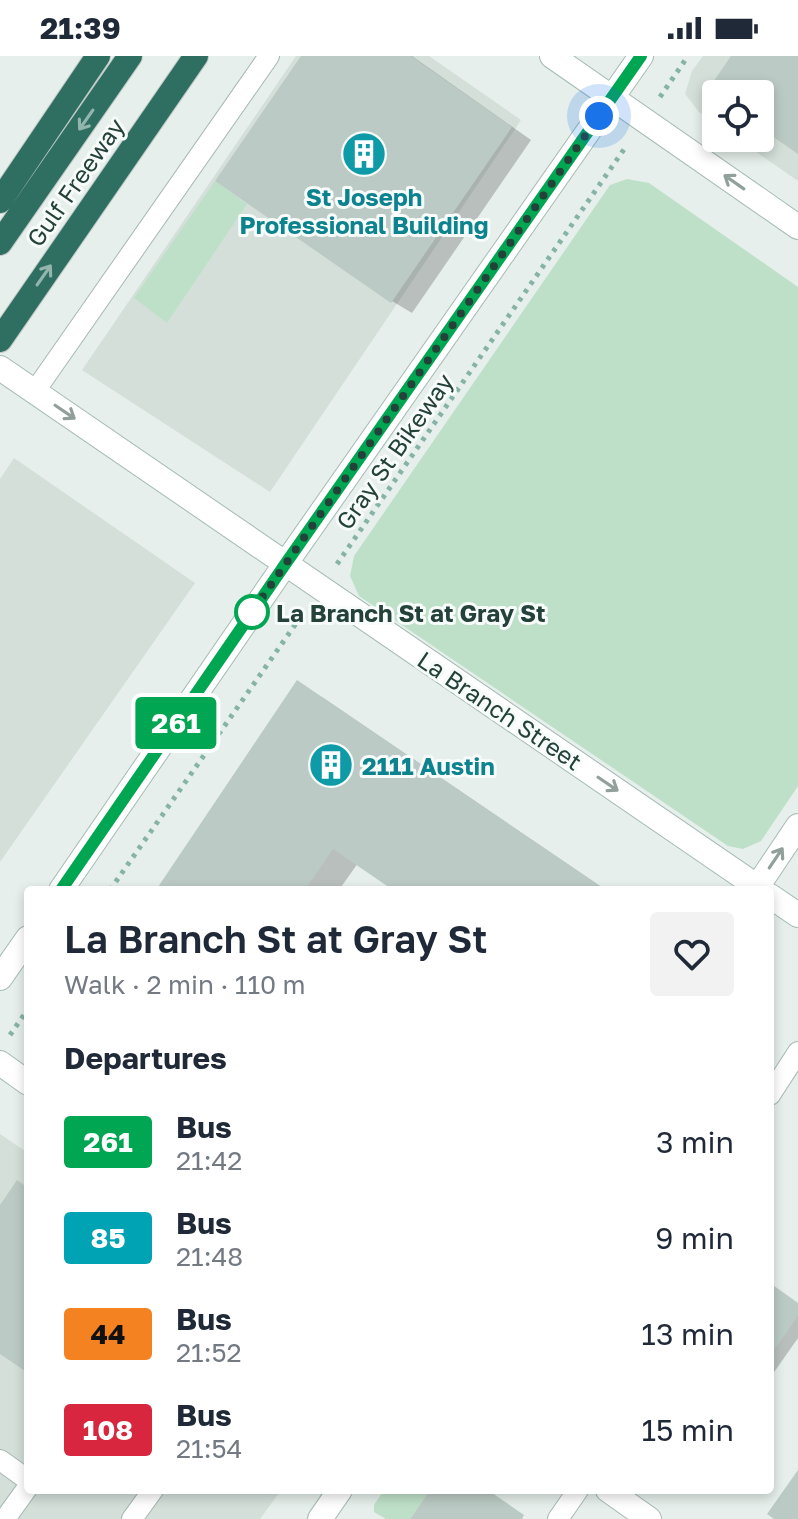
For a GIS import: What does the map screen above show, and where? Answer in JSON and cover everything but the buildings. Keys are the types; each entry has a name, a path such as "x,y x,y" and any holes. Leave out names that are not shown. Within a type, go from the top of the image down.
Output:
{"highway":[{"path":"0,201 98,56"},
{"path":"0,243 130,56"},
{"name":"Gulf Freeway","path":"0,340 196,56"}],"street":[{"path":"552,56 798,227"},
{"path":"64,886 641,56"},
{"name":"La Branch Street","path":"0,368 754,886"},
{"path":"764,886 798,826"},
{"name":"La Branch Street","path":"774,899 798,915"},
{"path":"0,978 24,944"},
{"path":"0,1063 24,1080"},
{"path":"320,1519 337,1494"},
{"path":"614,1494 649,1519"}],"lane":[{"path":"35,391 269,56"},
{"path":"774,1089 798,1052"},
{"path":"0,1460 24,1477"},
{"path":"5,1519 24,1493"},
{"path":"132,1519 150,1494"},
{"path":"558,1519 575,1494"}],"path":[{"path":"673,77 688,56"},
{"name":"Gray St Bikeway","path":"348,550 605,175"},
{"path":"113,886 279,646"}],"shaded area":[{"path":"296,56 429,56 521,120 270,492 82,370"},
{"path":"703,56 798,56 798,181 756,152 774,152 774,80 702,80 702,114 685,94 692,71"},
{"path":"14,458 195,583 0,862 0,479"},
{"path":"0,1134 24,1150 24,1494 278,1494 260,1519 0,1519"}],"green space":[{"path":"627,179 649,183 798,287 798,786 761,841 743,849 728,846 359,596 350,576 354,556 610,185"},
{"path":"215,181 247,204 167,323 134,298"},
{"path":"381,1494 427,1494 410,1519 386,1519 374,1512 374,1505"}],"bus line":[{"name":"261","path":"64,886 641,56"}],"place":[{"name":"St Joseph Professional Building","path":"364,154"},
{"name":"La Branch St at Gray St","path":"252,612"},
{"name":"2111 Austin","path":"331,765"}],"route":[{"path":"252,612 245,622 599,116"}]}
